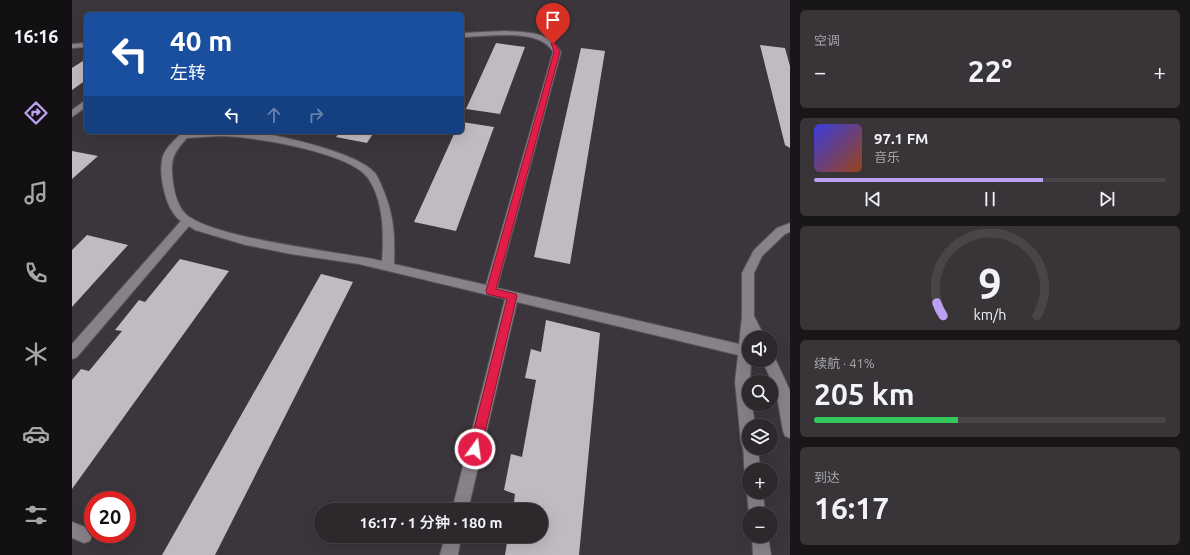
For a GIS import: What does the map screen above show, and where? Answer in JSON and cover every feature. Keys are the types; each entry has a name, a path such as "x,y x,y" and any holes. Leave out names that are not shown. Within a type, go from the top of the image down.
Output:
{"street":[{"path":"464,35 520,34 535,36 544,38 553,44 557,52 490,291"},
{"path":"72,46 84,46"},
{"path":"72,114 84,105"},
{"path":"186,134 172,147 167,159 166,174 169,191 179,214 199,227 246,240 291,250 359,260 742,350"},
{"path":"240,134 290,142 346,159 370,174 384,200 390,233 388,267"},
{"path":"72,353 188,220"},
{"path":"747,331 748,273 758,253 781,231 790,227"},
{"path":"462,503 512,296"},
{"path":"748,317 755,331"},
{"path":"744,367 742,382 746,419"},
{"path":"772,367 783,391 790,431"},
{"path":"449,555 452,543"},
{"path":"761,543 762,555"}],"building":[{"path":"496,43 525,47 500,114 466,109"},
{"path":"760,45 785,48 790,66 790,148 785,145"},
{"path":"581,48 605,51 570,264 534,257"},
{"path":"84,60 84,81 72,90 72,68"},
{"path":"464,122 494,127 456,231 414,222 454,134 464,134"},
{"path":"338,134 373,134 367,143 336,137"},
{"path":"72,151 98,156 72,179"},
{"path":"87,235 128,245 72,307 72,250"},
{"path":"180,259 229,271 72,489 72,380 81,369 89,371 122,331 115,330 139,300 145,302"},
{"path":"321,274 353,282 215,555 162,555"},
{"path":"546,320 600,333 579,555 505,555 507,543 548,543 548,503 514,503 515,494 504,490 511,454 522,457 536,380 525,378 531,349 541,352"}],"route":[{"path":"475,449 512,296 490,291 557,52 553,44"}]}
